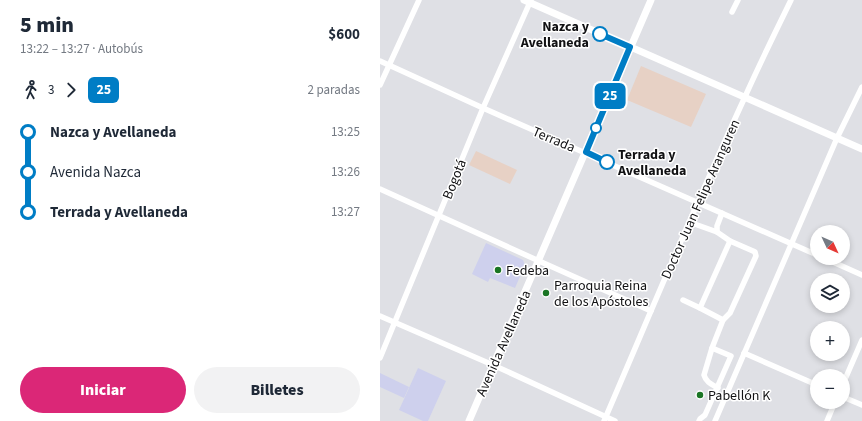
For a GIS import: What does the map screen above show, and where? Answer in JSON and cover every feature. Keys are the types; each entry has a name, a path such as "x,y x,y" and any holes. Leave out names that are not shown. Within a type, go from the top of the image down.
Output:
{"main road":[{"name":"Avenida Avellaneda","path":"469,421 630,47 652,0"},
{"path":"528,1 862,149"}],"street":[{"path":"380,85 419,0"},
{"path":"732,12 738,0"},
{"name":"Doctor Juan Felipe Aranguren","path":"604,419 744,98 791,0"},
{"name":"Bogotá","path":"380,358 528,1"},
{"name":"Terrada","path":"380,61 810,252"},
{"path":"715,421 837,138 862,87"},
{"path":"380,189 651,310"},
{"path":"717,232 716,226 722,213"},
{"path":"689,222 717,232 730,241 753,250 756,256 730,313 723,320 712,348 704,375 710,384 718,388"},
{"path":"700,308 730,241"},
{"path":"840,265 862,275"},
{"path":"683,300 723,320"},
{"path":"380,316 493,366 604,419 615,421"},
{"path":"849,369 862,340"},
{"path":"699,421 705,415 731,356 712,348"},
{"path":"744,353 810,382"},
{"path":"850,400 862,406"},
{"path":"827,421 832,409"}],"shaded area":[{"path":"641,66 706,94 691,127 627,100"},
{"path":"476,151 517,170 510,184 469,165"},
{"name":"Fedeba","path":"486,243 523,260 525,265 515,288 490,278 488,282 472,274"},
{"path":"418,368 446,381 428,421 423,421 399,410"},
{"path":"380,373 409,387 404,398 380,387"}],"bus line":[{"name":"25","path":"600,34 630,47 586,152 607,162"}],"place":[{"name":"Nazca y Avellaneda","path":"600,34"},
{"name":"Terrada y Avellaneda","path":"607,162"},
{"name":"Fedeba","path":"498,270"},
{"name":"Parroquia Reina de los Apóstoles","path":"546,293"},
{"name":"Pabellón K","path":"700,395"}]}
